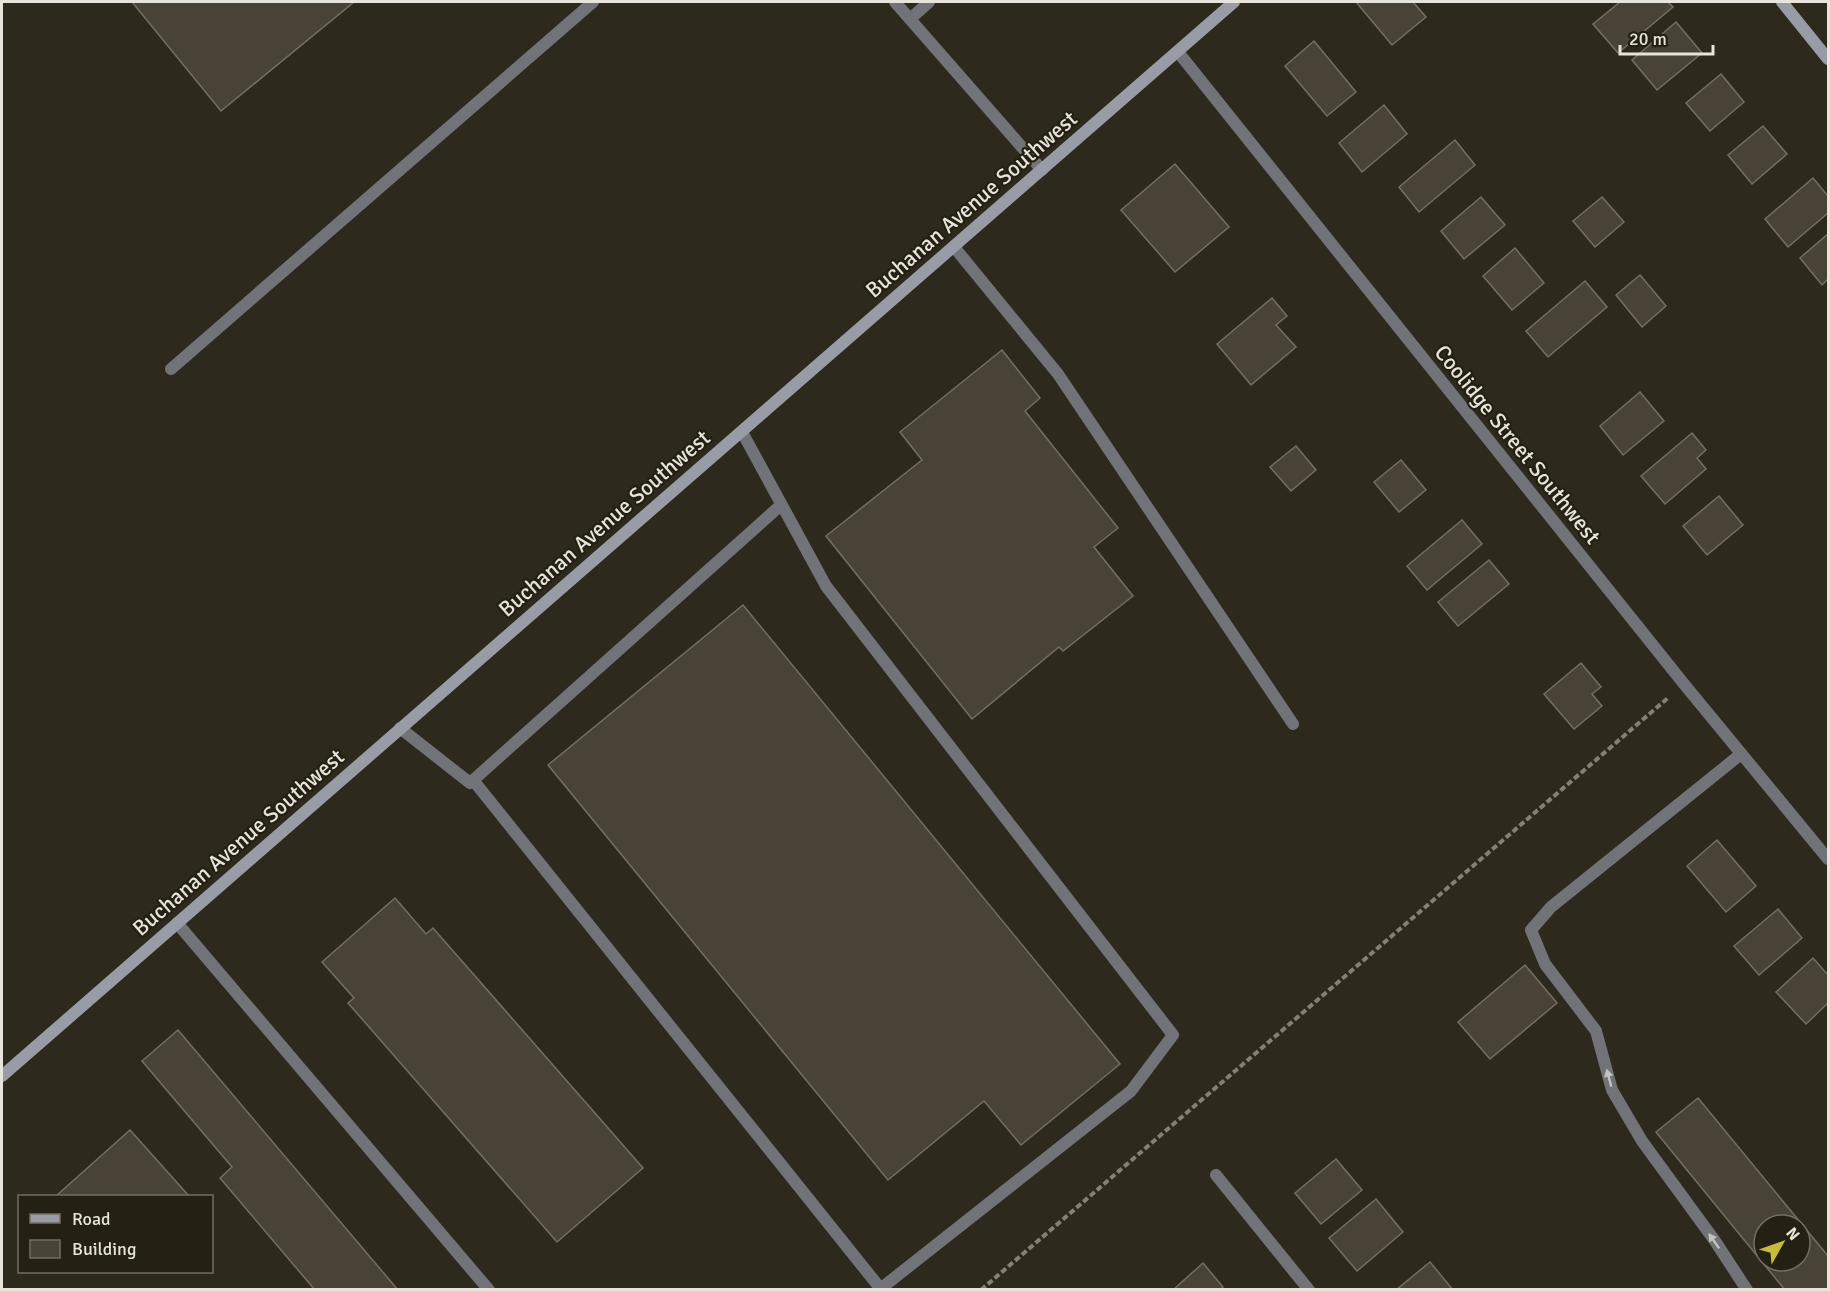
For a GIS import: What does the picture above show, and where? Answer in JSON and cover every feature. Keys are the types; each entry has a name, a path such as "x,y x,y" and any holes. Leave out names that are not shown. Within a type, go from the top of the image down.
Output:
{"street":[{"path":"171,369 593,2"},
{"path":"895,2 1042,170"},
{"path":"910,19 929,2"},
{"name":"Buchanan Avenue Southwest","path":"2,1076 1234,2"},
{"path":"1782,2 1828,58"},
{"name":"Coolidge Street Southwest","path":"1178,52 1684,684 1828,859"},
{"path":"954,247 1058,374 1293,724"},
{"path":"473,780 879,1289 1131,1091 1173,1035 826,586 742,432"},
{"path":"400,728 470,783 781,505"},
{"path":"1741,753 1551,907 1531,930 1545,964 1596,1031 1612,1090 1642,1141 1715,1241 1747,1290"},
{"path":"177,923 489,1290"},
{"path":"1216,1175 1309,1290"}],"path":[{"path":"981,1290 1684,684"}],"building":[{"path":"132,2 354,2 221,111"},
{"path":"1356,2 1413,2 1426,17 1392,45"},
{"path":"1620,2 1668,2 1673,7 1618,53 1593,24"},
{"path":"1676,22 1702,53 1657,90 1632,60"},
{"path":"1314,41 1356,92 1327,116 1285,66"},
{"path":"1721,74 1744,102 1710,131 1686,103"},
{"path":"1384,105 1407,134 1362,172 1339,143"},
{"path":"1763,126 1787,154 1752,184 1728,155"},
{"path":"1455,140 1475,165 1419,212 1399,187"},
{"path":"1175,164 1229,227 1175,272 1121,210"},
{"path":"1813,178 1828,196 1828,213 1788,247 1765,219"},
{"path":"1481,197 1505,225 1464,259 1441,231"},
{"path":"1602,197 1624,222 1595,247 1573,221"},
{"path":"1828,234 1828,279 1822,285 1800,258"},
{"path":"1515,248 1544,283 1512,310 1483,276"},
{"path":"1640,275 1666,306 1642,327 1616,295"},
{"path":"1585,281 1607,307 1548,357 1526,331"},
{"path":"1272,298 1287,316 1276,325 1296,347 1251,385 1217,344"},
{"path":"1002,350 1040,398 1025,411 1118,528 1094,547 1133,596 1063,651 1059,647 972,719 826,536 922,460 900,432"},
{"path":"1640,392 1664,421 1623,455 1600,426"},
{"path":"1692,433 1706,450 1697,458 1706,469 1665,504 1641,476"},
{"path":"1296,446 1316,470 1291,491 1270,467"},
{"path":"1401,460 1426,490 1399,512 1374,482"},
{"path":"1719,496 1743,525 1707,555 1683,526"},
{"path":"1462,520 1482,544 1427,590 1407,566"},
{"path":"1489,560 1509,584 1458,626 1438,602"},
{"path":"743,605 1120,1064 1021,1145 984,1101 888,1180 548,765"},
{"path":"1581,663 1601,687 1592,694 1602,706 1574,729 1544,694"},
{"path":"1717,840 1756,886 1726,912 1687,866"},
{"path":"395,898 426,934 433,928 643,1168 557,1242 348,1003 354,998 322,962"},
{"path":"1778,909 1802,938 1759,975 1734,946"},
{"path":"1813,958 1828,975 1828,1003 1806,1024 1776,992"},
{"path":"1525,965 1557,1003 1490,1059 1458,1022"},
{"path":"178,1030 398,1290 315,1290 220,1178 232,1167 142,1061"},
{"path":"1698,1098 1793,1213 1752,1213 1752,1250 1656,1132"},
{"path":"130,1130 188,1195 57,1195"},
{"path":"1336,1159 1362,1190 1321,1224 1295,1193"},
{"path":"1376,1199 1403,1232 1357,1271 1329,1238"},
{"path":"1812,1237 1828,1256 1828,1290 1785,1290 1771,1273 1812,1273"},
{"path":"1430,1262 1453,1290 1396,1290"},
{"path":"1203,1263 1223,1287 1220,1290 1173,1290"}]}
